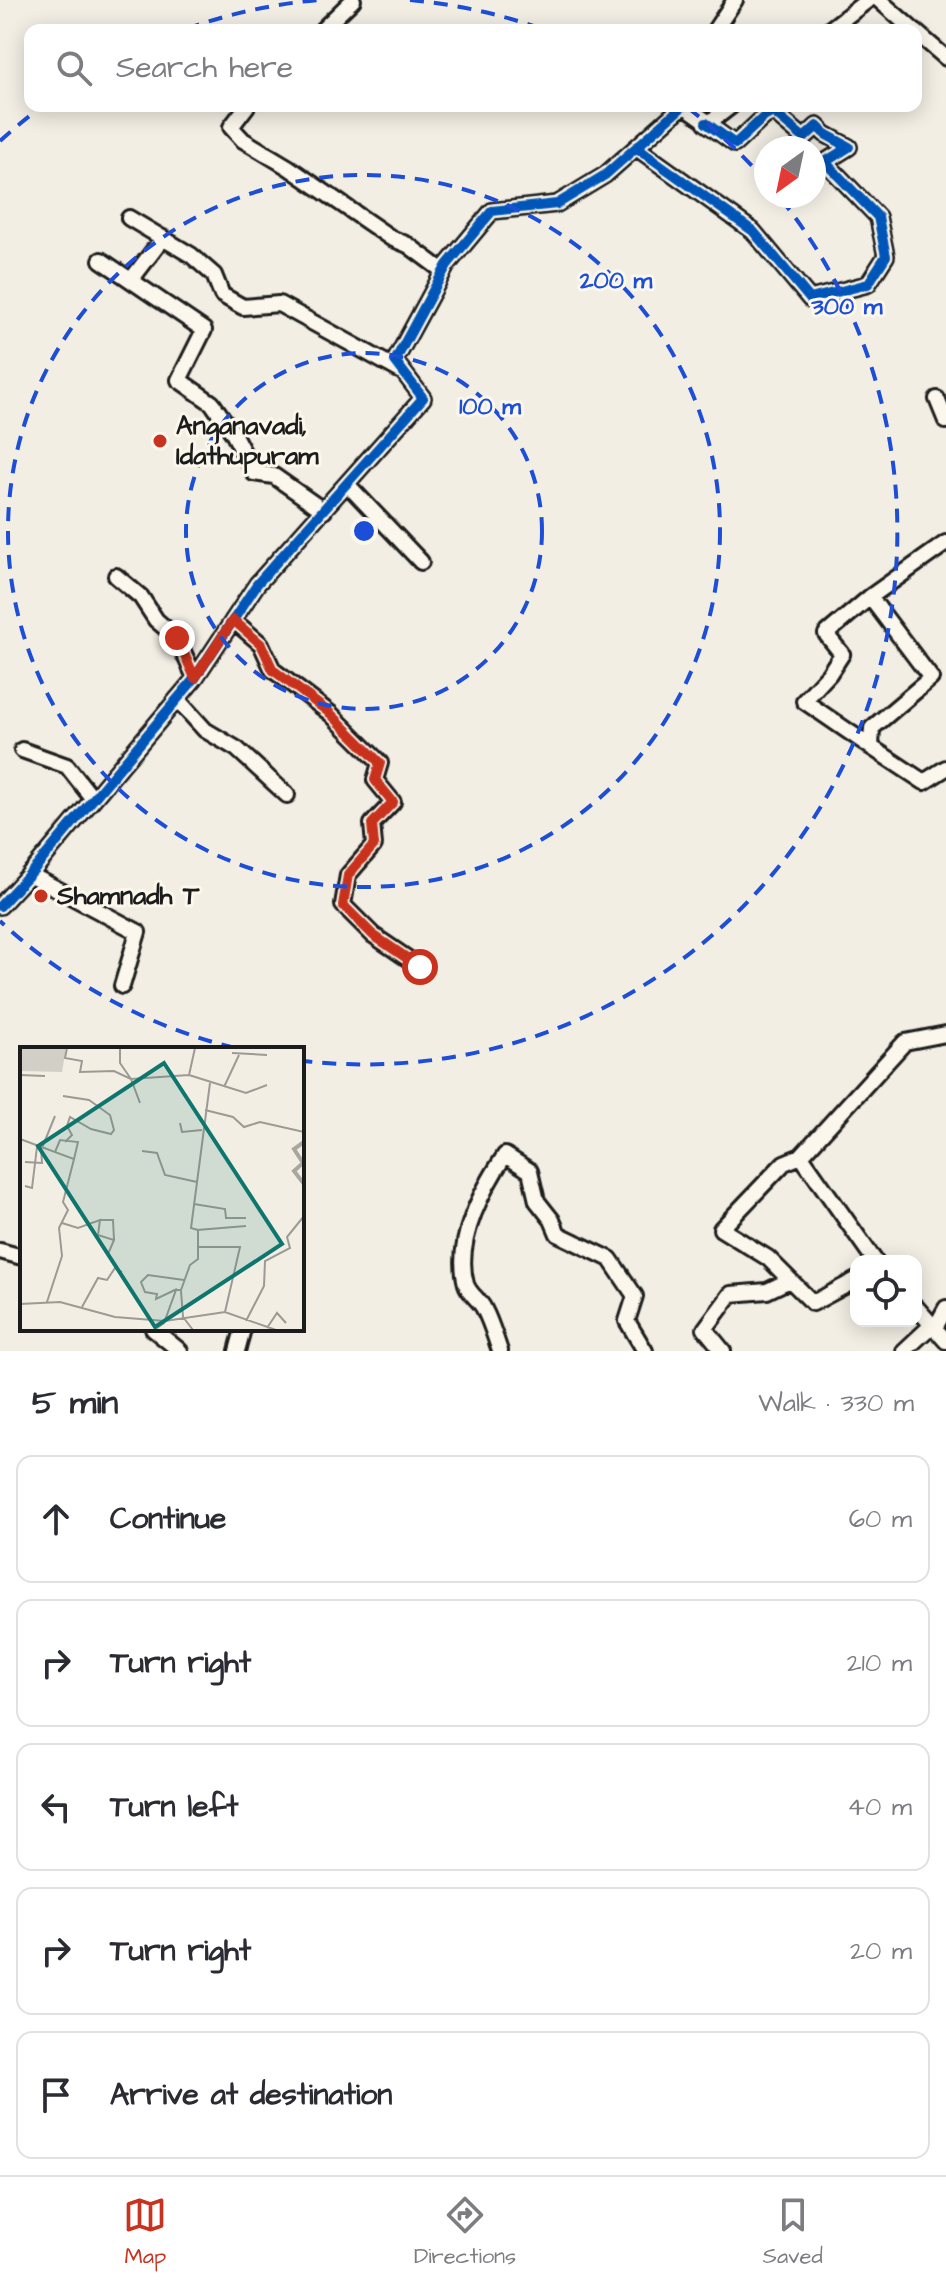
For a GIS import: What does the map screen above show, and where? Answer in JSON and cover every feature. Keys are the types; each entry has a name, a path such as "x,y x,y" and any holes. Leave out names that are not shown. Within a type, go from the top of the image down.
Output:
{"street":[{"path":"328,24 353,0"},
{"path":"719,24 735,0"},
{"path":"837,24 868,0"},
{"path":"879,0 907,24"},
{"path":"922,37 946,58"},
{"path":"242,112 231,127 243,140 384,233 408,245 443,271"},
{"path":"0,906 195,678 257,584 423,398 395,361 443,271 492,211 557,204 605,175 677,112"},
{"path":"696,112 712,120"},
{"path":"637,148 753,231 810,299 868,284 886,256 878,217 825,162 849,147 817,126 804,138 773,112 735,144 707,112"},
{"path":"712,120 723,112"},
{"path":"129,218 191,255 214,275 222,295 232,301 243,307 279,304 403,372"},
{"path":"131,280 163,238"},
{"path":"101,260 204,330 179,380 212,403 233,433 254,473 274,476 324,511"},
{"path":"937,399 946,421"},
{"path":"348,485 421,562"},
{"path":"946,543 870,597 826,634 842,654 829,674 804,701 924,782 946,768"},
{"path":"116,576 141,597 156,620 177,638 195,678"},
{"path":"870,597 931,678 872,728 871,747"},
{"path":"233,620 261,644 273,670 331,714 380,763 375,780 393,802 372,824 374,845 348,875 343,905 373,935 420,967"},
{"path":"177,699 205,730 237,749 287,795"},
{"path":"22,750 67,766 93,799"},
{"path":"29,874 138,932 122,986"},
{"path":"850,1283 813,1303 768,1258 721,1229 784,1163 801,1156 905,1042 946,1034"},
{"path":"500,1351 483,1307 467,1289 462,1263 477,1208 491,1176 505,1155 530,1171 537,1201 552,1220 558,1234 610,1259 617,1268 635,1296 627,1321 645,1351"},
{"path":"801,1156 871,1255"},
{"path":"0,1251 20,1256"},
{"path":"723,1351 705,1329 731,1294 767,1291 790,1280"},
{"path":"904,1351 933,1327 946,1308"},
{"path":"922,1314 946,1341"},
{"path":"155,1331 180,1351"},
{"path":"237,1351 242,1331"}],"cycle path":[{"path":"0,906 195,678 257,584 423,398 395,361 447,265 492,211 557,204 605,175 676,112"},
{"path":"637,148 753,231 810,299 868,284 886,256 878,217 825,162 849,147 817,126 804,138 773,112 735,144 706,123"}],"place":[{"name":"Anganavadi, Idathupuram","path":"160,441"},
{"name":"Shamnadh T","path":"41,896"}],"route":[{"path":"177,638 195,678 233,620 261,644 273,670 331,714 380,763 375,780 393,802 372,824 374,845 348,875 343,905 373,935 420,967"}]}
